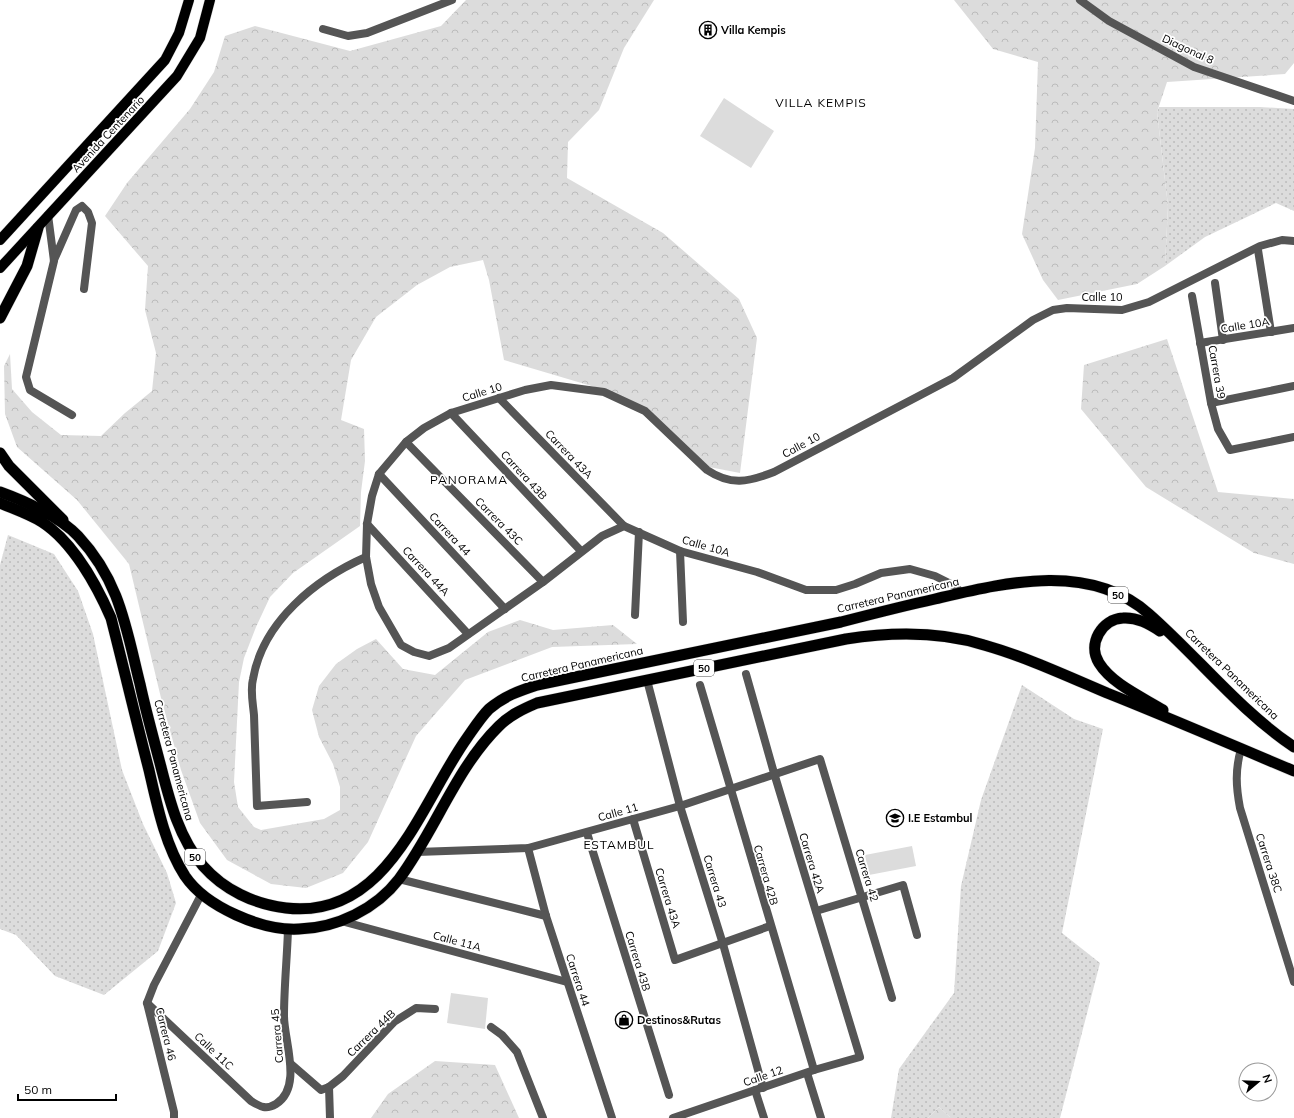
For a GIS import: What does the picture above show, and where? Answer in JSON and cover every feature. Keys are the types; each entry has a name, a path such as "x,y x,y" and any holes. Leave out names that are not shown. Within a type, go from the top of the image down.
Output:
{"highway":[{"path":"0,318 27,266 38,228"},
{"path":"0,452 9,466 45,500 77,536"},
{"name":"Carretera Panamericana","path":"0,492 21,500 60,522 77,536 102,568 120,603 169,797 180,829 194,855 223,885 238,894 273,906 297,909 317,908 344,900 363,889 379,875 397,853 423,812 451,761 476,724 489,710 509,694 537,685 841,622 962,593 1036,580 1078,582 1112,591 1147,612 1264,724 1294,747"},
{"name":"50","path":"0,503 43,523 71,551 98,590 111,618 163,825 185,876 202,895 242,916 264,925 288,930 312,929 341,921 364,911 382,898 399,879 417,852 476,754 500,725 516,713 537,704 846,639 885,634 934,635 982,644 1193,728 1294,772"},
{"path":"1186,650 1146,622 1123,618 1112,620 1105,624 1096,640 1095,650 1098,662 1114,678 1193,728"}],"main road":[{"name":"Avenida Centenario","path":"0,240 165,60 179,33 189,0"},
{"name":"Avenida Centenario","path":"0,268 103,158 176,76 200,38 210,0"}],"street":[{"path":"323,29 348,36 367,33 452,0"},
{"name":"Diagonal 8","path":"1080,0 1109,21 1194,67 1294,100"},
{"path":"72,415 30,390 26,377 54,261 76,210 82,206 88,212 92,223 84,289"},
{"path":"48,215 54,261"},
{"name":"Calle 10","path":"368,524 372,496 379,474 406,442 424,428 451,413 499,398 551,385 604,392 645,411 707,470 718,478 732,481 750,480 774,472 953,378 1033,320 1053,310 1067,308 1122,310 1149,302 1260,246 1282,240 1294,241"},
{"path":"1258,250 1271,332"},
{"path":"1215,283 1223,340"},
{"name":"Carrera 39","path":"1192,296 1211,403 1218,429 1230,450 1294,437"},
{"name":"Calle 10A","path":"1200,343 1294,328"},
{"path":"1211,403 1294,386"},
{"name":"Carrera 43A","path":"499,398 624,526"},
{"name":"Carrera 43B","path":"451,413 581,551"},
{"name":"Carrera 43C","path":"406,442 543,582"},
{"name":"Carrera 44","path":"379,474 505,609"},
{"path":"368,524 366,557 371,584 379,607 401,644 414,652 428,656 449,648 543,582 602,536 624,526"},
{"name":"Carrera 44A","path":"368,524 468,634"},
{"name":"Calle 10A","path":"624,526 680,552 757,572 806,590 836,590 881,573 910,570 935,576 954,585 962,593"},
{"path":"635,615 639,532"},
{"path":"680,552 683,622"},
{"path":"307,802 258,806 252,680 261,653 274,629 291,607 323,580 366,557"},
{"name":"Carrera 42A","path":"746,674 774,773 860,1057"},
{"name":"Carrera 43","path":"647,680 680,806 722,944 759,1089 764,1118"},
{"name":"Carrera 42B","path":"700,685 811,1072 821,1118"},
{"name":"Carrera 38C","path":"1240,749 1237,764 1236,786 1240,808 1294,978"},
{"name":"Calle 11","path":"417,852 528,848 587,833 680,806 730,790 774,773 820,759"},
{"name":"Carrera 42","path":"820,759 892,998"},
{"name":"Carrera 43A","path":"633,819 675,960 722,944"},
{"name":"Carrera 43B","path":"587,833 669,1095"},
{"name":"Carrera 44","path":"528,848 546,916 612,1118"},
{"path":"399,879 546,916"},
{"path":"816,911 903,885 917,935"},
{"name":"Carrera 46","path":"174,1118 174,1112 147,1003 154,985 202,895"},
{"name":"Calle 11A","path":"341,921 567,982"},
{"path":"722,944 770,926"},
{"name":"Carrera 45","path":"270,1108 280,1102 287,1090 291,1064 284,1018 288,930"},
{"name":"Calle 11C","path":"147,1003 251,1101 263,1108 270,1108"},
{"name":"Carrera 44B","path":"329,1087 343,1076 394,1022 416,1008 435,1009"},
{"path":"491,1027 502,1035 517,1052 543,1118"},
{"name":"Calle 12","path":"673,1118 860,1057"},
{"path":"291,1064 321,1090 329,1087 330,1118"}],"green space":[{"path":"466,0 654,0 624,48 599,110 568,142 567,178 663,233 739,299 757,338 740,473 709,467 645,409 605,390 504,360 489,280 483,260 450,267 417,285 376,317 351,360 341,420 364,429 365,461 361,492 360,526 293,573 270,597 256,627 244,658 239,682 234,782 238,807 254,827 261,830 324,819 340,810 340,787 333,764 319,737 312,710 319,686 336,664 357,649 376,639 403,669 435,675 488,632 520,620 553,630 613,625 637,644 552,647 465,680 416,736 368,842 343,873 306,888 271,884 227,860 200,823 181,770 161,698 129,564 77,500 17,447 5,414 4,366 10,354 12,389 32,412 61,435 101,436 125,413 152,391 156,353 145,310 148,266 105,216 127,183 190,109 214,72 225,36 255,26 350,51 441,26"},
{"path":"954,0 1294,0 1294,63 1285,74 1167,82 1157,112 1168,206 1165,266 1137,284 1058,300 1043,280 1022,234 1035,148 1038,62 993,49"},
{"path":"724,98 774,131 751,168 700,136"},
{"path":"1159,107 1260,107 1294,109 1294,211 1276,203 1205,237 1165,266 1168,206 1157,112"},
{"path":"1167,339 1218,492 1294,499 1294,564 1254,553 1146,487 1081,409 1084,365"},
{"path":"8,535 54,554 78,591 93,634 122,770 143,824 167,873 176,903 158,951 104,995 55,976 16,935 0,929 0,565"},
{"path":"1022,685 1074,719 1103,729 1062,933 1100,963 1060,1118 951,1118 939,1107 928,1118 891,1118 899,1069 954,993 961,886 981,800"},
{"path":"912,846 916,866 869,875 865,855"},
{"path":"451,993 488,998 485,1029 447,1023"},
{"path":"435,1061 495,1065 519,1118 371,1118 388,1094"},
{"path":"939,1107 951,1118 928,1118"}],"place":[{"name":"Villa Kempis","path":"708,30"},
{"name":"I.E Estambul","path":"895,818"},
{"name":"Destinos&Rutas","path":"624,1020"}],"district":[{"name":"VILLA KEMPIS","path":"821,103"},
{"name":"PANORAMA","path":"469,480"},
{"name":"ESTAMBUL","path":"619,845"}]}
